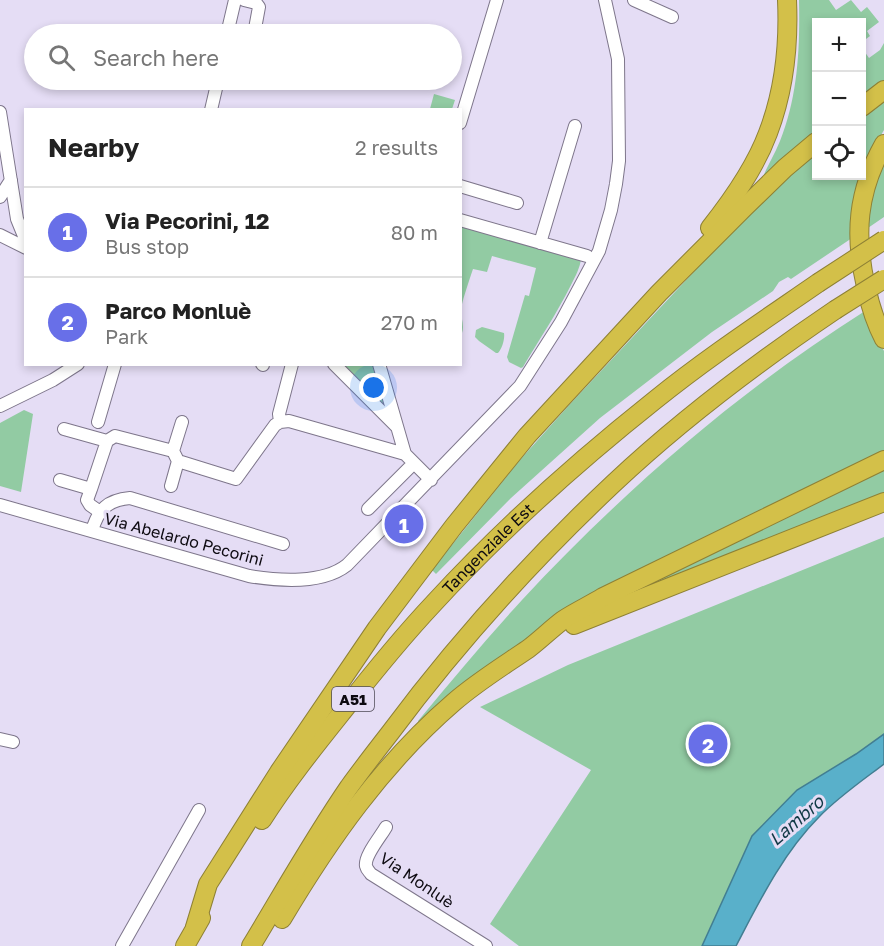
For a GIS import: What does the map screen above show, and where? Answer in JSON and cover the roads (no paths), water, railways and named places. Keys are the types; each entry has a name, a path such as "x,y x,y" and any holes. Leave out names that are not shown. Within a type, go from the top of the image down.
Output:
{"highway":[{"path":"658,293 729,203 750,171 768,135 777,107 785,66 787,0"},
{"path":"866,103 884,90"},
{"path":"884,144 866,187 859,225 862,268 871,307 884,339"},
{"path":"195,927 208,884 279,772 377,628 454,526 527,436 658,293 785,168 812,145"},
{"name":"Tangenziale Est","path":"184,946 271,807 326,733 378,667 464,572 542,496 657,398 708,359 884,240"},
{"path":"252,946 301,861 349,787 417,696 471,631 568,527 615,482 723,391 784,345 884,279"},
{"path":"265,946 312,870 372,787 402,751 453,702 565,619 603,597 884,460"},
{"path":"530,647 609,610 884,502"}],"street":[{"path":"229,24 235,0"},
{"path":"244,0 255,3 259,7 256,24"},
{"path":"462,116 497,0"},
{"name":"Via Abelardo Pecorini","path":"0,505 249,576 290,580 333,574 347,565 515,393 561,321 599,251 611,210 619,161 618,59 605,0"},
{"path":"634,0 672,17"},
{"path":"211,108 216,90"},
{"path":"0,112 5,177 24,236"},
{"path":"540,243 575,126"},
{"path":"0,197 5,177"},
{"path":"462,187 517,202"},
{"path":"462,221 587,256"},
{"path":"0,235 24,247"},
{"path":"0,406 53,380 75,366"},
{"path":"98,422 114,366"},
{"path":"280,422 279,414 291,366"},
{"path":"336,366 399,429"},
{"path":"380,366 410,459 431,480"},
{"path":"100,513 87,500 107,441 116,436 236,478 275,425 289,421 410,459"},
{"path":"171,486 182,422"},
{"path":"64,429 107,441"},
{"path":"368,509 410,459"},
{"path":"60,480 91,489"},
{"path":"92,531 96,519 104,508 111,502 130,498 283,544"},
{"path":"0,739 13,742"},
{"path":"122,946 199,810"},
{"name":"Via Monluè","path":"386,827 368,855 365,865 371,874 486,946"}],"water":[{"name":"Lambro","path":"884,734 884,764 850,789 806,831 773,878 736,946 702,946 752,836 797,790"}],"place":[{"name":"Via Pecorini, 12","path":"404,524"},
{"name":"Parco Monluè","path":"708,744"}]}
